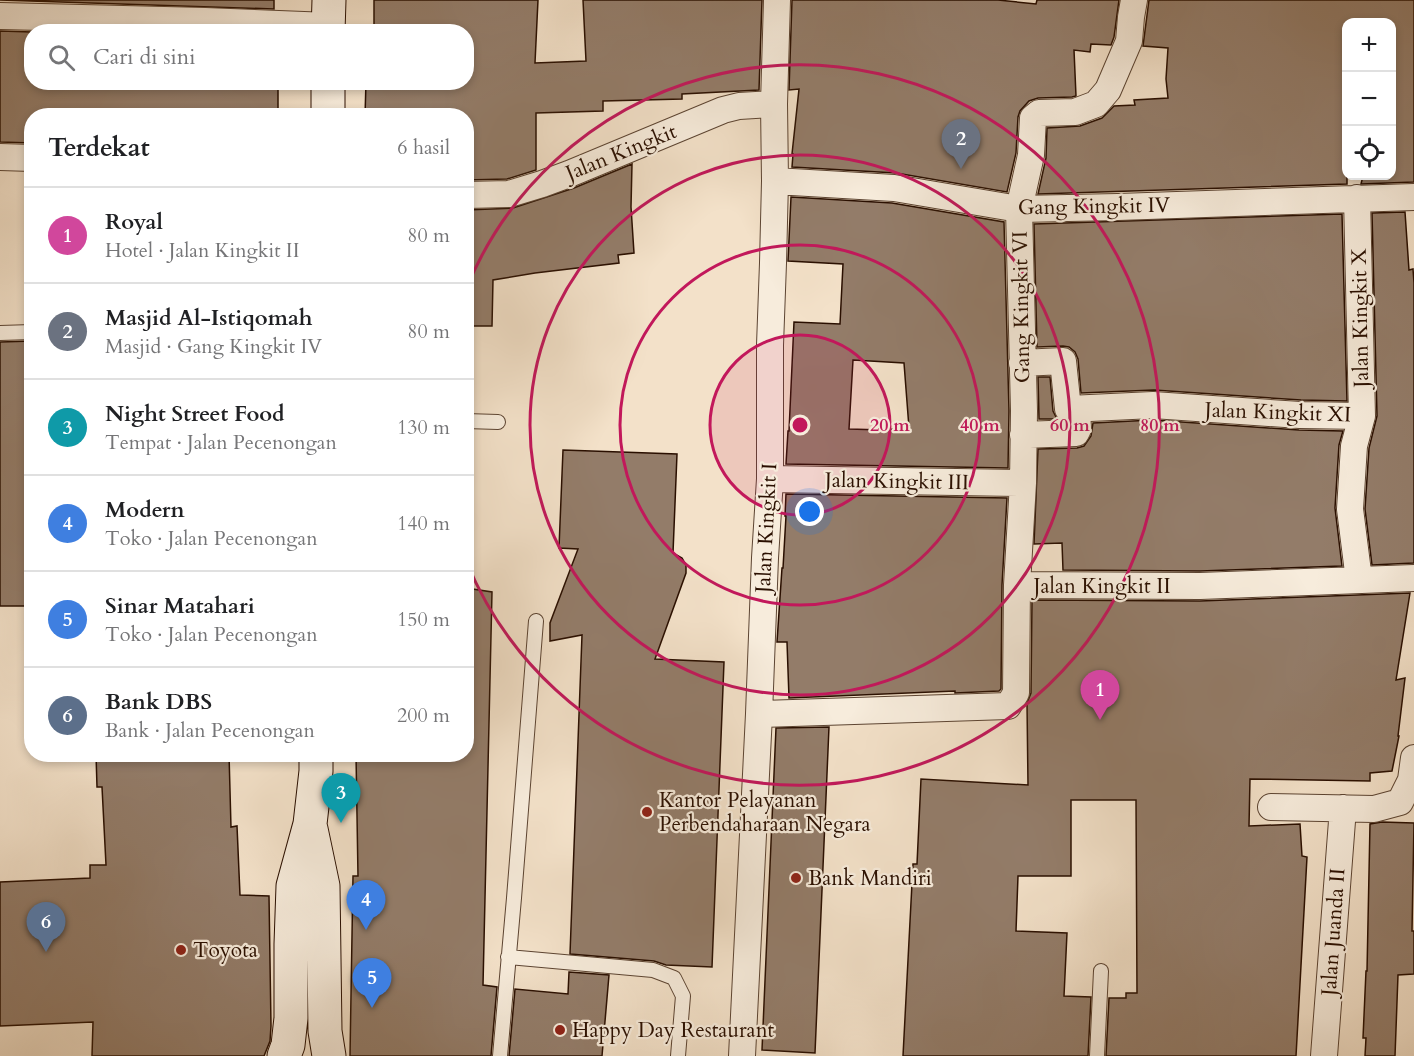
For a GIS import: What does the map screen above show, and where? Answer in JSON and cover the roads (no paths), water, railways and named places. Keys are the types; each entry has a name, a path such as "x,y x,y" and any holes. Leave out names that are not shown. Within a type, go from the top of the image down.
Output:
{"street":[{"name":"Jalan Kingkit I","path":"742,1056 770,479 770,345 777,0"},
{"name":"Gang Kingkit VI","path":"1017,585 1023,483 1019,209 1031,154 1033,118 1039,113 1075,112 1096,104 1108,90 1129,41 1134,0"},
{"path":"0,16 329,19"},
{"path":"328,90 328,108"},
{"name":"Jalan Kingkit","path":"474,195 508,194 520,191 569,174 723,110 739,106 774,104"},
{"path":"0,157 24,158"},
{"name":"Gang Kingkit IV","path":"775,181 894,188 1019,209 1414,197"},
{"name":"Jalan Kingkit X","path":"1357,198 1362,416 1354,446 1350,509 1359,580"},
{"path":"1022,363 1062,360 1068,409 1077,409 1078,429 1076,433 1023,435"},
{"name":"Jalan Kingkit XI","path":"1077,409 1153,405 1300,415 1362,416"},
{"name":"Jalan Kingkit III","path":"770,479 1023,483"},
{"name":"Jalan Kingkit II","path":"759,714 1008,706 1017,693 1017,585 1200,586 1414,578"},
{"path":"1271,807 1374,809 1400,802 1411,780 1414,758"},
{"path":"284,1056 288,1045 291,1017 293,886 310,824 316,762"},
{"name":"Jalan Juanda II","path":"1323,1056 1343,808"},
{"path":"310,824 323,886 326,1031 329,1056"}],"lane":[{"path":"0,333 24,332"},
{"path":"474,421 498,422"},
{"path":"500,1056 536,621"},
{"path":"508,957 653,970 674,978 683,996 678,1056"},
{"path":"1097,1056 1101,971"}],"place":[{"name":"Masjid Al-Istiqomah","path":"961,169"},
{"name":"Royal","path":"1100,720"},
{"name":"Kantor Pelayanan Perbendaharaan Negara","path":"647,812"},
{"name":"Night Street Food","path":"341,823"},
{"name":"Bank Mandiri","path":"796,878"},
{"name":"Modern","path":"366,930"},
{"name":"Toyota","path":"181,950"},
{"name":"Bank DBS","path":"46,952"},
{"name":"Sinar Matahari","path":"372,1008"},
{"name":"Happy Day Restaurant","path":"560,1030"}]}
